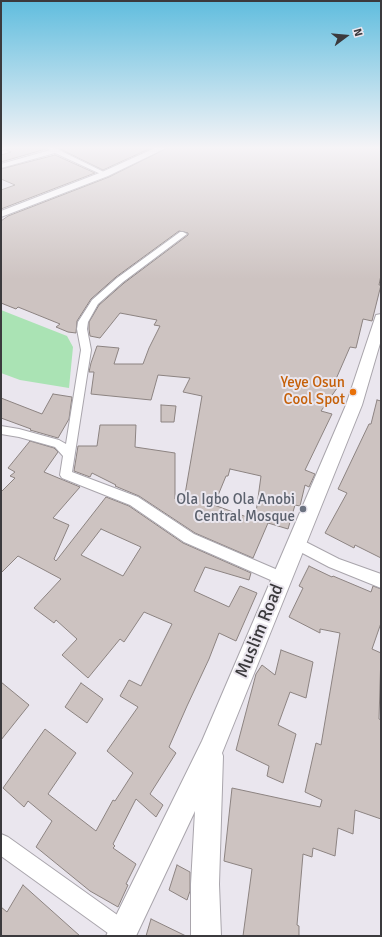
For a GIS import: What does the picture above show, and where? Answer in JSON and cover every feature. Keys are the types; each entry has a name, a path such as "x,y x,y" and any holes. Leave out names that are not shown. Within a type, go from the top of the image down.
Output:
{"street":[{"path":"1,214 59,192"},
{"path":"183,234 120,280 95,302 83,322 82,329 86,350 66,475 134,501 188,538 282,579"},
{"name":"Muslim Road","path":"122,934 211,750 354,405 377,345 381,318"},
{"path":"1,430 19,433 59,444 70,456"},
{"path":"296,542 334,563 381,581"},
{"path":"206,936 205,884 211,750"},
{"path":"1,844 122,934"}],"green space":[{"path":"1,310 67,336 73,347 69,388 20,380 1,373"}],"building":[{"path":"1,192 46,192 1,209"},
{"path":"71,192 381,192 381,275 379,285 381,285 372,321 363,319 356,348 350,347 336,379 342,381 321,411 332,414 305,470 315,474 309,487 305,485 300,506 295,505 288,529 268,523 253,558 195,533 139,496 115,486 116,485 92,473 90,477 74,471 78,446 97,446 100,425 136,425 135,447 175,453 175,499 184,500 202,396 183,392 190,378 158,375 151,400 91,394 94,372 89,372 97,346 119,348 114,364 143,364 160,326 154,325 157,320 120,313 100,338 90,336 89,322 99,305 124,283 188,235 188,233 179,231 116,277 91,299 77,321 76,333 68,332 56,327 60,324 18,307 16,309 1,303 1,221 8,216","holes":["230,469 261,476 255,520 214,505"]},
{"path":"53,394 72,397 69,419 58,438 30,430 31,429 1,418 1,398 42,414"},
{"path":"377,400 381,401 381,558 355,545 354,548 325,533 347,493 338,489 369,424 371,424"},
{"path":"161,405 176,406 174,422 161,422"},
{"path":"30,441 54,448 58,452 44,472 80,487 53,518 69,525 54,559 56,561 106,497 129,506 183,543 251,573 249,580 205,567 194,591 229,607 240,586 257,593 236,641 219,633 209,659 169,747 176,753 150,794 163,805 156,817 136,799 113,844 115,846 113,848 136,864 126,884 128,885 118,907 90,891 36,847 52,821 28,801 24,807 3,788 45,729 76,753 48,794 96,831 113,800 115,801 133,773 107,751 138,707 120,696 129,680 141,686 172,624 144,612 124,642 120,639 88,678 62,655 77,639 56,620 54,623 34,608 61,579 18,556 1,573 1,492 15,478 10,476 15,472 8,468","holes":["101,529 141,547 123,576 81,555"]},
{"path":"309,566 332,577 333,576 371,592 373,586 381,589 381,623 372,649 381,653 379,719 381,720 381,819 355,810 353,834 338,828 335,856 313,848 312,857 303,854 297,925 299,926 299,936 243,936 252,869 224,861 232,788 320,807 322,800 305,792 316,743 321,745 340,633 320,629 320,633 289,617 303,588 299,586"},
{"path":"281,650 313,662 306,698 290,692 278,725 296,734 283,783 267,776 269,766 236,750 256,674 262,665 275,675"},
{"path":"1,682 29,705 1,740"},
{"path":"81,683 103,699 87,723 65,707"},
{"path":"177,865 190,872 190,891 187,900 169,890"},
{"path":"23,885 80,936 1,936 1,907 7,912"},
{"path":"151,919 186,936 146,936"}],"place":[{"name":"Yeye Osun Cool Spot","path":"353,392"},
{"name":"Ola Igbo Ola Anobi Central Mosque","path":"303,509"}]}
